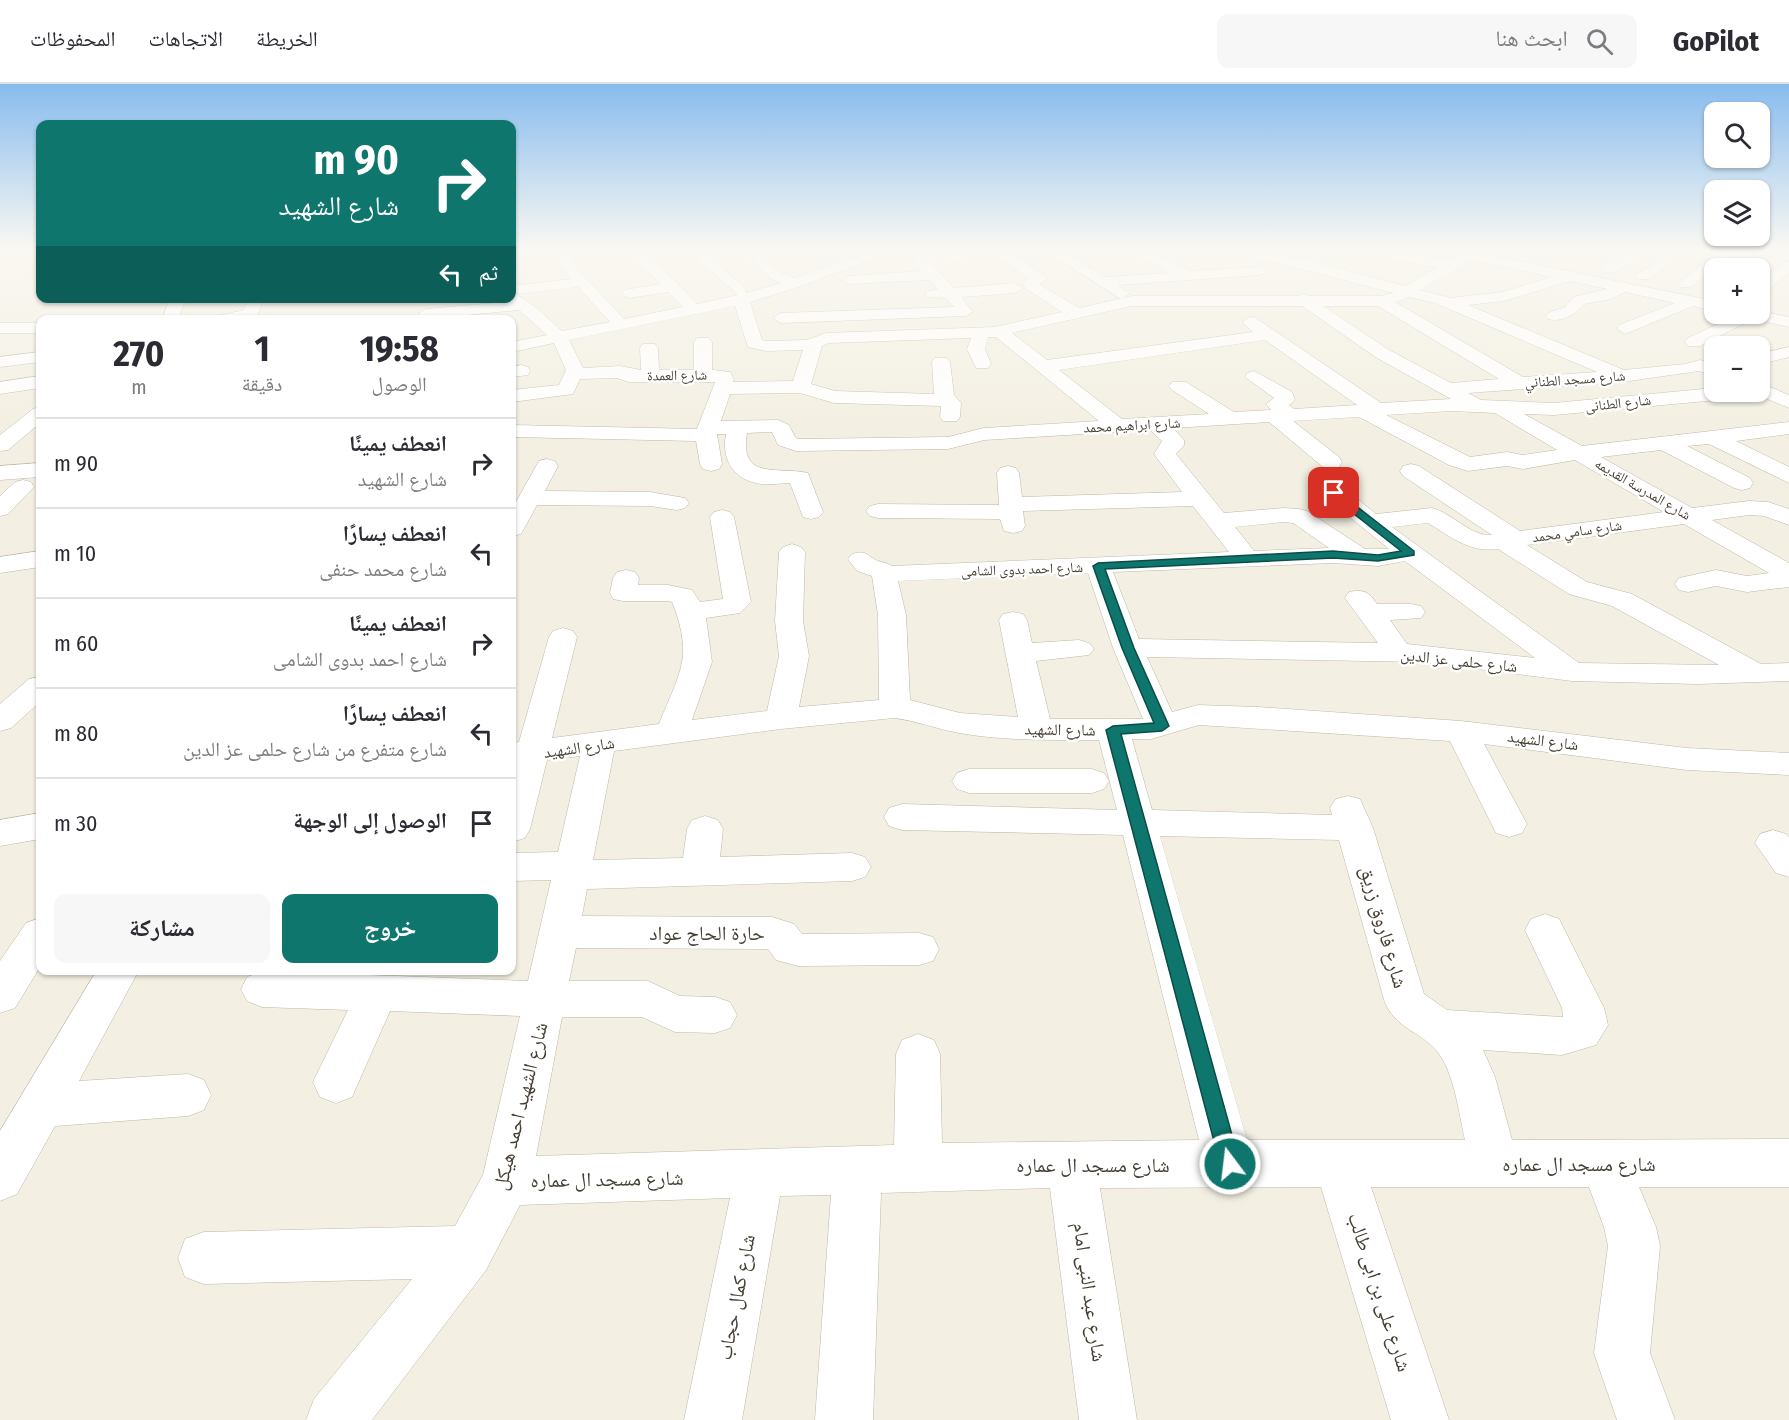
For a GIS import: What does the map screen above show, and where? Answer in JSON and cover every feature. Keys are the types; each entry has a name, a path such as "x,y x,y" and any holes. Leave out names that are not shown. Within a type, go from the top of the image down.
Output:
{"street":[{"path":"426,314 454,310"},
{"path":"516,396 563,391 569,387 575,374 566,345 540,317 530,310"},
{"path":"608,310 616,319"},
{"path":"516,346 616,319 658,310"},
{"path":"516,339 682,314 693,310"},
{"path":"744,310 754,343 810,352 828,360"},
{"path":"1071,310 1075,313"},
{"path":"801,387 810,352 816,341 826,338 989,332 1087,310"},
{"path":"1141,310 1152,318"},
{"path":"1233,310 1370,411 1462,463 1507,459 1524,462 1580,453 1785,429"},
{"name":"شارع المدرسة القديمه","path":"1319,310 1383,354 1446,389 1486,405 1580,453 1789,574"},
{"path":"1394,310 1565,408"},
{"path":"1467,310 1622,376"},
{"path":"1554,316 1570,310"},
{"path":"1625,328 1669,310"},
{"path":"781,318 966,311 989,332 1045,366 1118,426"},
{"path":"1480,316 1510,311"},
{"path":"1017,313 1031,324"},
{"path":"1387,321 1436,314"},
{"path":"516,320 540,317"},
{"path":"1770,318 1789,322"},
{"path":"1339,325 1363,323"},
{"path":"1694,342 1730,324"},
{"path":"0,328 36,328"},
{"path":"982,364 976,350 989,332"},
{"path":"1045,366 1268,335"},
{"path":"8,361 36,337"},
{"path":"1093,340 1118,356"},
{"path":"702,375 703,342"},
{"path":"649,348 650,376"},
{"path":"1770,357 1789,352"},
{"path":"8,361 36,358"},
{"path":"941,362 944,396 951,403 950,423 966,431 971,437"},
{"name":"شارع مسجد الطناني","path":"1446,389 1704,368"},
{"name":"شارع العمدة","path":"575,374 620,372 627,376 723,376 725,379 706,431 711,464"},
{"path":"873,398 881,376"},
{"path":"1254,377 1285,396 1285,400 1276,404 1282,416 1331,462"},
{"path":"0,388 36,383"},
{"path":"1179,386 1230,419"},
{"path":"672,394 801,387 819,390 831,396 949,400"},
{"path":"1770,389 1789,388"},
{"path":"1770,393 1789,402"},
{"path":"1703,395 1785,429"},
{"name":"شارع الطنانى","path":"1486,405 1565,408 1703,395"},
{"path":"1639,401 1789,476"},
{"name":"شارع ابراهيم محمد","path":"738,427 780,427 785,441 791,445 948,443 984,434 1486,405"},
{"path":"11,414 36,411"},
{"path":"0,445 36,414"},
{"path":"516,430 561,424 706,431 738,427 734,448 738,461 759,476 800,478 811,512"},
{"path":"1156,424 1173,440 1173,445 1165,454 1170,462 1247,558"},
{"path":"1664,443 1742,483"},
{"path":"851,466 854,444"},
{"path":"521,504 547,466"},
{"path":"0,474 36,470"},
{"path":"1411,471 1578,588 1622,600 1756,673"},
{"path":"979,530 1012,527 1014,524 1008,473"},
{"path":"0,488 32,486"},
{"path":"0,509 32,486"},
{"path":"1334,493 1410,553 1572,672"},
{"path":"521,504 650,499 677,503"},
{"path":"878,511 1011,508 1200,499"},
{"name":"شارع سامي محمد","path":"1370,522 1432,515 1474,541 1487,543 1754,508 1774,511 1789,518"},
{"path":"1218,521 1284,515 1299,516 1396,579"},
{"path":"689,611 730,607 736,602 722,517"},
{"path":"781,719 794,656 789,621 792,552"},
{"name":"شارع احمد بدوى الشامى","path":"886,574 1247,558 1333,555 1364,557 1410,553"},
{"path":"0,565 36,560"},
{"path":"861,560 866,566 878,568 886,574 884,578 893,626 895,708"},
{"path":"1098,566 1128,648 1162,726"},
{"path":"626,578 623,593 678,594 685,599 689,611 697,662 672,733"},
{"path":"1688,584 1716,578 1747,584 1789,579"},
{"path":"1399,653 1364,605 1412,612"},
{"path":"1012,620 1036,729"},
{"path":"516,796 521,754 562,638"},
{"name":"شارع حلمى عز الدين","path":"1128,648 1399,653 1449,656 1572,672 1698,675 1789,672"},
{"path":"1020,653 1079,649"},
{"path":"0,721 36,690"},
{"name":"شارع الشهيد","path":"521,754 781,719 895,708 919,711 967,724 1036,729 1099,738 1162,726 1186,718 1215,715 1461,731 1687,759 1789,764"},
{"path":"1461,731 1509,824"},
{"path":"1099,738 1092,781 1119,822"},
{"path":"1099,738 1119,822 1230,1164"},
{"name":"شارع الشهيد احمد هيكل","path":"335,1420 468,1252 477,1239 506,1181 599,744"},
{"path":"969,781 1092,781"},
{"path":"902,817 1119,822"},
{"name":"شارع فاروق زريق","path":"1119,822 1351,817 1407,1002 1420,1016 1451,1036 1465,1058 1494,1164"},
{"path":"0,833 36,827"},
{"path":"700,871 705,829"},
{"path":"516,867 700,871 852,867"},
{"path":"1440,1028 1562,1036 1581,1032 1586,1025 1583,1008 1545,930"},
{"name":"حارة الحاج عواد","path":"559,932 772,933 780,935 790,948 798,950 919,950"},
{"path":"0,995 36,940"},
{"path":"0,1177 116,975"},
{"path":"262,988 545,999 648,999 675,1014 715,1015"},
{"path":"336,1082 377,993"},
{"path":"918,1054 918,1169"},
{"path":"41,1105 188,1095"},
{"name":"شارع مسجد ال عماره","path":"506,1181 1072,1164 1789,1163"},
{"name":"شارع عبد النبى امام","path":"1072,1164 1108,1420"},
{"path":"1605,1164 1630,1227 1634,1246 1622,1353 1647,1420"},
{"name":"شارع على بن ابى طالب","path":"1339,1165 1420,1420"},
{"path":"844,1420 857,1172"},
{"name":"شارع كمال حجاب","path":"713,1420 759,1175"},
{"path":"204,1258 468,1252"}],"route":[{"path":"1230,1164 1113,730 1151,729 1162,726 1128,648 1098,566 1333,555 1378,558 1410,553 1334,493"}]}
